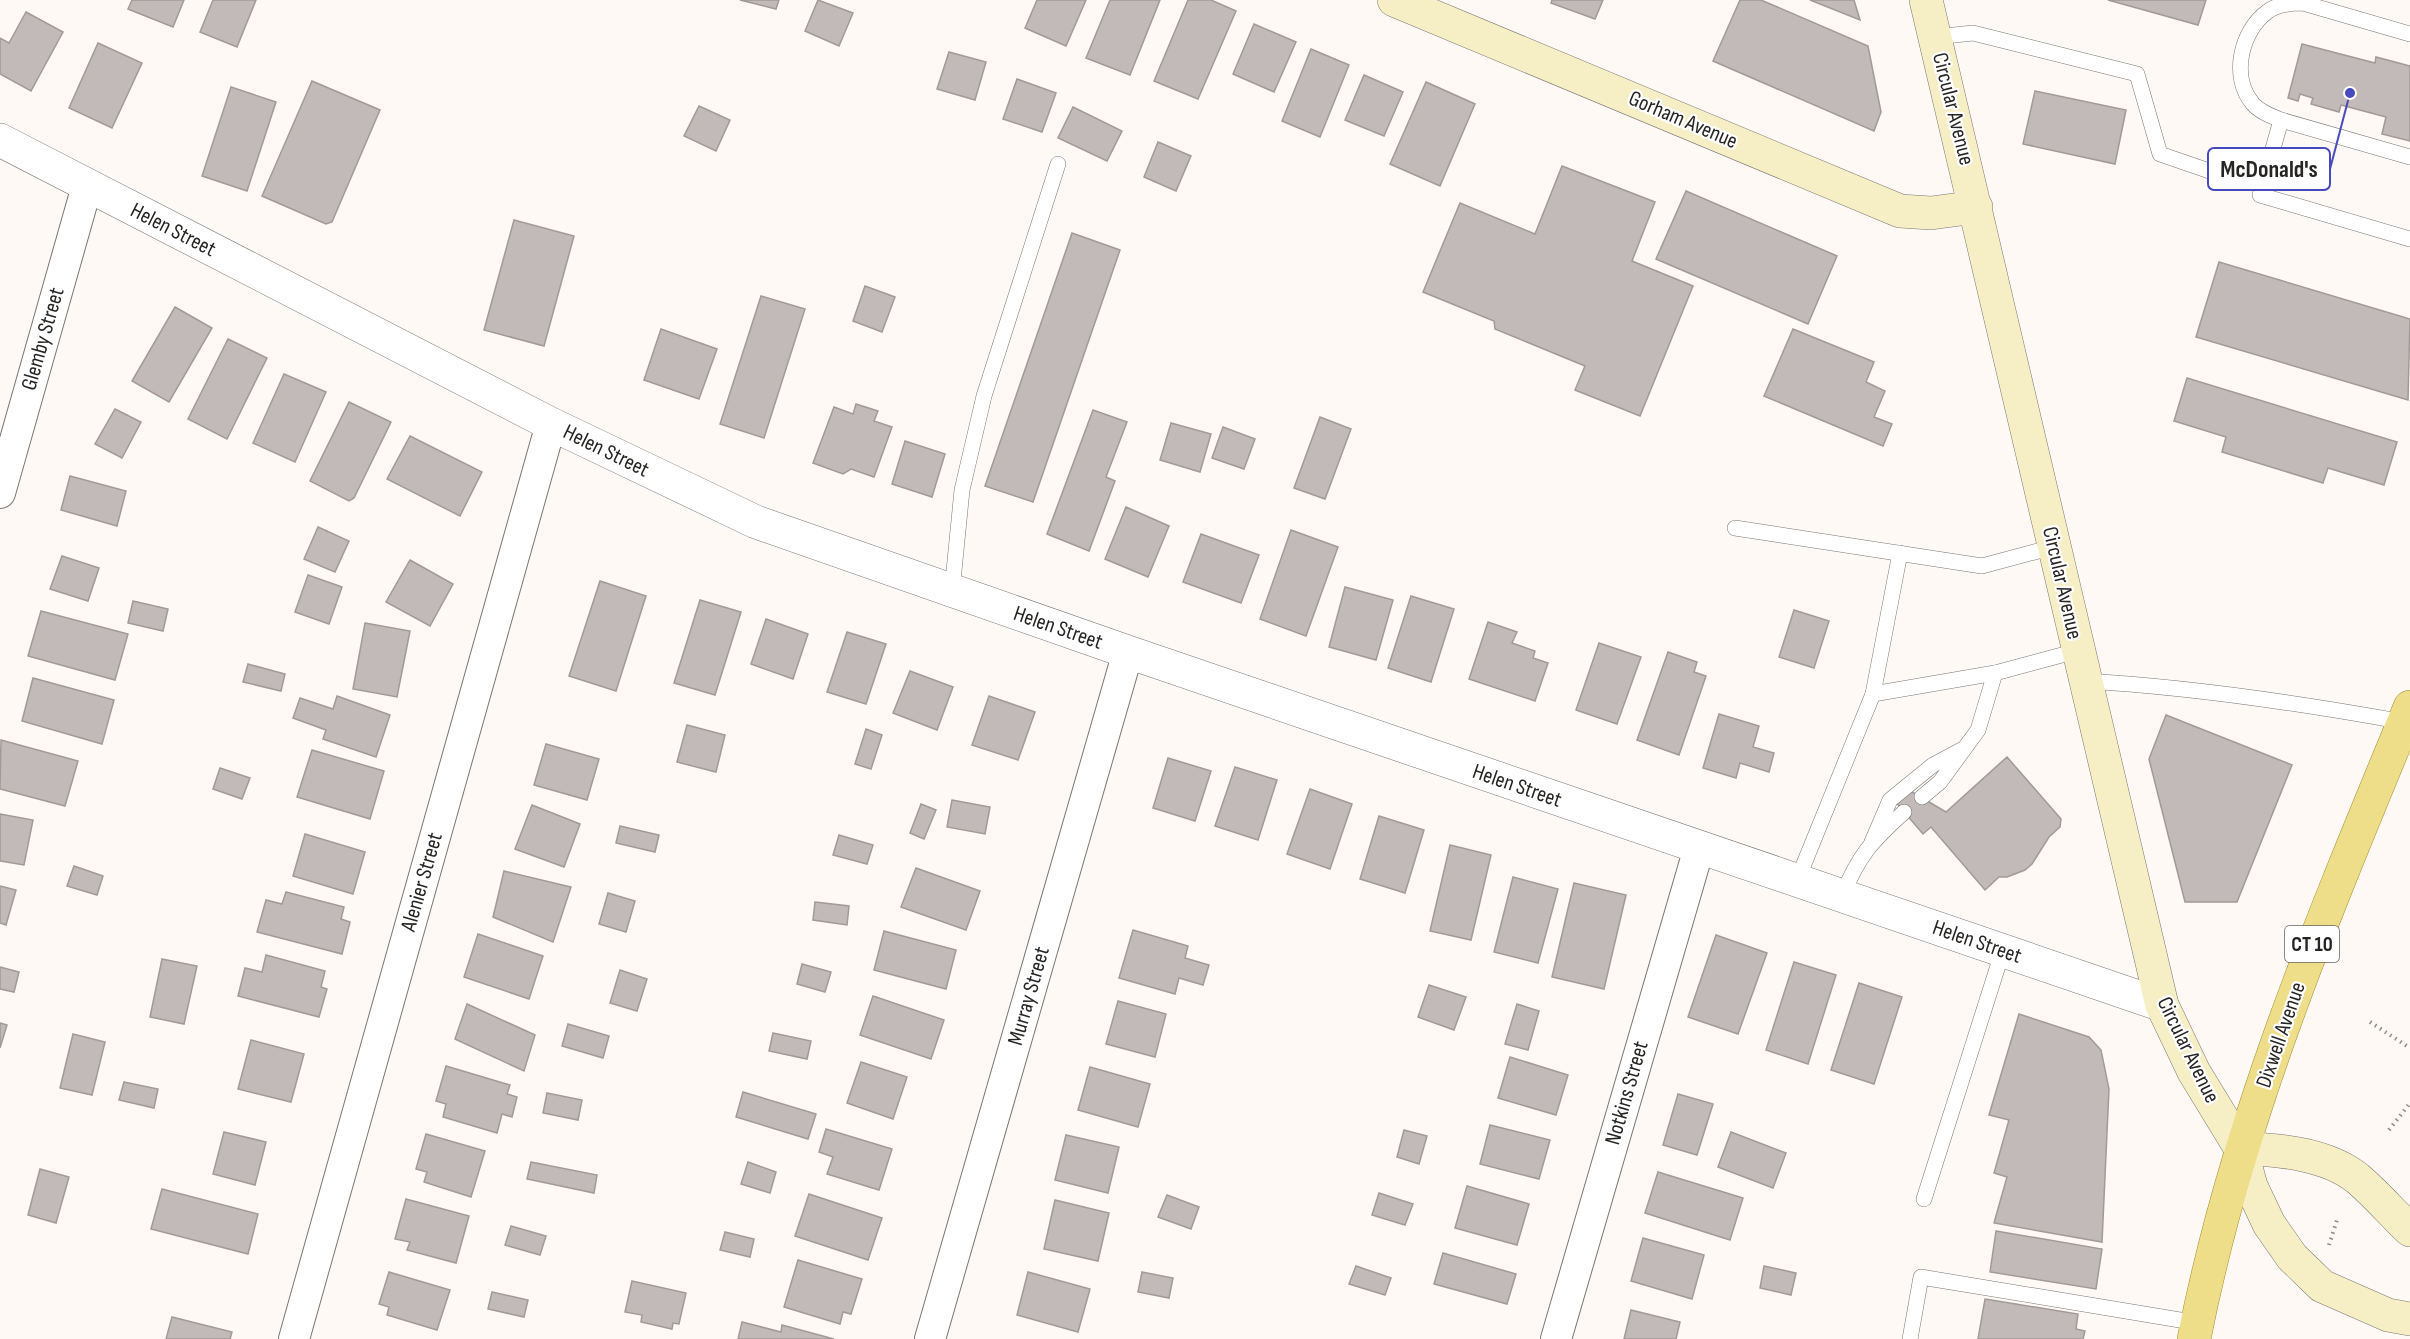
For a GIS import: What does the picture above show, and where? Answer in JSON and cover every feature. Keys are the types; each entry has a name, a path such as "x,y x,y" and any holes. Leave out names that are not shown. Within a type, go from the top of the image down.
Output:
{"main road":[{"name":"Gorham Avenue","path":"1394,0 1900,211 1931,213 1976,207"},
{"name":"Circular Avenue","path":"1926,0 2162,1005 2194,1072 2241,1149 2251,1186 2269,1224 2292,1257 2322,1286 2388,1315 2410,1319"},
{"name":"Dixwell Avenue","path":"2196,1331 2208,1269 2241,1149 2314,939 2405,730"},
{"path":"2241,1149 2298,1153 2329,1164 2355,1177 2410,1230"}],"street":[{"name":"Helen Street","path":"0,140 551,424 756,522 1128,652 2162,1005"},
{"name":"Glemby Street","path":"0,493 87,186"},
{"name":"Alenier Street","path":"294,1339 551,424"},
{"name":"Murray Street","path":"930,1339 1128,652"},
{"name":"Notkins Street","path":"1556,1339 1699,848"}],"lane":[{"path":"2410,34 2302,3 2286,4 2268,11 2253,25 2245,38 2241,72 2252,104 2262,112 2281,120 2410,157"},
{"path":"1935,38 1973,33 2137,74 2160,154 2216,173"},
{"path":"2281,120 2260,195 2410,239"},
{"path":"952,591 962,490 984,396 1058,164"},
{"path":"1735,528 1982,566 2053,547"},
{"path":"1797,881 1873,694 1900,553"},
{"path":"1873,694 1995,673 2081,666 2123,683 2332,709 2405,730"},
{"path":"1922,797 1940,782 1978,730 1995,673"},
{"path":"1872,842 1890,801 1933,765 1966,747"},
{"path":"1842,896 1854,866 1872,842 1904,812"},
{"path":"1924,1199 2003,950"},
{"path":"1910,1339 1921,1277 2196,1331"}],"path":[{"path":"2370,1022 2410,1048"},
{"path":"2389,1130 2410,1103"},
{"path":"2329,1247 2337,1220"}],"building":[{"path":"132,0 184,0 173,27 128,9"},
{"path":"213,0 256,0 237,47 200,32"},
{"path":"740,0 779,0 776,9"},
{"path":"818,0 853,13 839,46 805,31"},
{"path":"1037,0 1086,0 1066,46 1025,28"},
{"path":"1110,0 1160,0 1130,75 1086,58"},
{"path":"1188,0 1211,0 1236,11 1198,99 1154,81"},
{"path":"1552,0 1603,0 1595,19 1551,3"},
{"path":"1740,0 1761,0 1868,46 1881,112 1874,131 1713,61"},
{"path":"1810,0 1854,0 1860,20"},
{"path":"2108,0 2206,0 2198,25"},
{"path":"26,12 63,32 31,91 0,74 0,38 9,43"},
{"path":"1254,24 1296,42 1274,92 1233,74"},
{"path":"98,43 142,63 112,128 69,108"},
{"path":"2302,44 2375,63 2376,57 2410,66 2410,141 2382,134 2386,117 2341,105 2339,112 2311,104 2313,98 2300,94 2298,101 2288,98"},
{"path":"1311,49 1349,65 1320,137 1282,121"},
{"path":"949,52 986,62 975,100 937,89"},
{"path":"1364,75 1403,92 1384,136 1345,120"},
{"path":"1017,79 1056,93 1042,132 1003,119"},
{"path":"312,81 380,110 332,222 326,224 262,196"},
{"path":"1426,82 1475,104 1440,186 1390,164"},
{"path":"231,87 276,102 247,191 202,176"},
{"path":"2035,91 2126,110 2115,164 2023,144"},
{"path":"699,106 730,120 716,151 684,136"},
{"path":"1073,107 1122,131 1107,161 1058,138"},
{"path":"1158,142 1191,156 1176,191 1144,177"},
{"path":"1562,166 1655,202 1632,261 1693,286 1640,416 1575,390 1585,366 1495,329 1494,321 1423,292 1460,203 1535,234"},
{"path":"1686,191 1837,256 1808,324 1656,259"},
{"path":"514,220 574,236 544,346 484,330"},
{"path":"1072,233 1120,250 1033,502 985,486"},
{"path":"2219,262 2410,319 2408,400 2196,337"},
{"path":"865,286 895,297 882,332 853,321"},
{"path":"761,296 805,309 764,438 720,424"},
{"path":"175,307 212,328 169,402 132,381"},
{"path":"661,329 717,349 699,399 644,380"},
{"path":"1793,329 1874,362 1866,382 1885,391 1874,417 1892,424 1883,446 1764,396"},
{"path":"228,339 267,358 227,439 188,419"},
{"path":"284,374 326,392 295,462 253,443"},
{"path":"2187,378 2397,442 2384,485 2328,468 2323,483 2222,452 2226,437 2174,421"},
{"path":"349,402 391,422 354,498 349,501 310,481"},
{"path":"856,404 878,411 874,421 892,427 874,477 851,469 843,474 813,463 834,407 853,414"},
{"path":"115,409 141,422 122,458 95,444"},
{"path":"1093,410 1127,422 1106,477 1115,481 1089,551 1047,534"},
{"path":"1320,417 1351,429 1325,499 1294,488"},
{"path":"1171,423 1211,434 1200,472 1160,460"},
{"path":"1223,427 1255,439 1244,469 1212,458"},
{"path":"410,436 482,472 460,516 387,479"},
{"path":"905,441 945,454 932,497 892,484"},
{"path":"70,476 126,491 117,526 61,510"},
{"path":"1126,507 1169,526 1148,577 1105,559"},
{"path":"318,527 349,541 335,572 304,559"},
{"path":"1291,530 1338,547 1306,636 1260,619"},
{"path":"1201,534 1259,555 1241,603 1183,582"},
{"path":"62,556 99,568 88,601 50,589"},
{"path":"410,560 453,584 430,626 386,602"},
{"path":"308,575 342,587 329,624 295,612"},
{"path":"600,581 646,596 616,691 569,676"},
{"path":"1345,587 1393,600 1376,660 1329,647"},
{"path":"1411,596 1454,609 1431,682 1388,668"},
{"path":"700,600 741,612 715,695 674,683"},
{"path":"133,601 168,609 163,631 128,623"},
{"path":"1794,610 1829,621 1814,668 1779,657"},
{"path":"41,611 128,634 115,680 28,656"},
{"path":"766,619 808,634 793,679 751,664"},
{"path":"1488,622 1517,632 1512,643 1535,651 1533,658 1548,663 1535,701 1469,679"},
{"path":"365,623 410,631 397,697 353,689"},
{"path":"847,632 886,644 866,704 827,692"},
{"path":"1599,643 1641,657 1617,724 1576,710"},
{"path":"1668,652 1697,662 1694,672 1706,676 1679,755 1637,740"},
{"path":"248,664 285,674 281,691 243,682"},
{"path":"910,671 953,687 937,730 893,713"},
{"path":"33,678 114,700 102,744 22,721"},
{"path":"337,696 390,715 376,757 323,739 326,730 293,718 300,698 333,709"},
{"path":"989,696 1035,712 1018,760 972,745"},
{"path":"1719,714 1759,726 1753,747 1774,753 1769,772 1740,763 1736,778 1703,768"},
{"path":"2166,715 2292,765 2237,902 2185,902 2149,759"},
{"path":"687,725 725,735 716,772 677,762"},
{"path":"866,729 882,735 871,769 855,764"},
{"path":"1,740 78,761 65,806 0,789"},
{"path":"546,744 599,759 587,800 534,785"},
{"path":"312,750 384,771 370,819 297,797"},
{"path":"2007,757 2061,819 2060,827 2049,837 2032,864 2025,870 2007,877 1999,877 1985,890 1931,827 1923,834 1894,800 1907,789 1946,812"},
{"path":"1168,758 1211,771 1195,821 1153,808"},
{"path":"1235,767 1277,780 1258,840 1215,826"},
{"path":"220,768 250,778 242,799 213,789"},
{"path":"1310,789 1352,804 1330,869 1287,854"},
{"path":"952,800 990,807 985,834 947,827"},
{"path":"921,804 936,810 924,839 910,833"},
{"path":"532,805 580,824 564,867 515,849"},
{"path":"0,814 33,820 24,865 0,861"},
{"path":"1379,816 1424,830 1405,893 1360,879"},
{"path":"620,826 659,835 655,852 616,843"},
{"path":"305,834 365,852 353,894 293,876"},
{"path":"839,835 873,845 867,864 833,855"},
{"path":"1450,845 1491,855 1471,940 1430,931"},
{"path":"74,866 103,876 97,895 67,886"},
{"path":"916,868 980,891 966,930 901,907"},
{"path":"504,871 571,887 553,942 493,917"},
{"path":"1513,877 1558,889 1538,963 1494,952"},
{"path":"1574,883 1626,895 1604,989 1552,977"},
{"path":"0,886 16,890 6,925 0,923"},
{"path":"286,892 344,907 341,919 350,922 342,954 257,932 266,900 282,904"},
{"path":"608,893 635,901 626,932 599,924"},
{"path":"815,902 849,906 847,925 813,920"},
{"path":"1133,930 1188,946 1185,958 1209,965 1203,985 1179,978 1175,994 1119,978"},
{"path":"884,931 956,950 946,989 874,970"},
{"path":"478,934 543,956 529,999 464,977"},
{"path":"1716,935 1767,953 1738,1034 1688,1017"},
{"path":"266,955 325,971 321,987 327,989 319,1017 238,996 245,968 262,972"},
{"path":"162,959 197,966 184,1024 150,1017"},
{"path":"1794,962 1836,975 1808,1064 1766,1050"},
{"path":"802,964 831,972 825,992 797,984"},
{"path":"0,967 19,972 14,992 0,989"},
{"path":"620,970 647,979 637,1011 610,1003"},
{"path":"1859,983 1902,997 1874,1084 1831,1070"},
{"path":"1429,985 1466,997 1454,1030 1418,1017"},
{"path":"873,996 944,1020 931,1059 860,1035"},
{"path":"1118,1001 1166,1014 1155,1057 1106,1044"},
{"path":"467,1004 535,1035 524,1071 455,1039"},
{"path":"1517,1004 1539,1011 1528,1050 1505,1044"},
{"path":"2019,1014 2089,1037 2101,1050 2109,1089 2102,1242 1994,1223 2007,1177 1994,1173 2009,1120 1989,1115"},
{"path":"0,1023 7,1025 0,1048"},
{"path":"568,1024 609,1036 603,1058 562,1046"},
{"path":"773,1033 811,1041 807,1059 769,1051"},
{"path":"73,1034 105,1042 92,1095 60,1088"},
{"path":"251,1040 304,1054 291,1102 238,1089"},
{"path":"1510,1057 1568,1075 1556,1115 1498,1098"},
{"path":"861,1062 907,1077 893,1119 847,1103"},
{"path":"446,1066 510,1085 507,1094 517,1097 512,1117 502,1114 497,1133 443,1117 446,1104 436,1101"},
{"path":"1090,1067 1150,1084 1138,1127 1078,1110"},
{"path":"124,1082 158,1089 154,1108 119,1100"},
{"path":"743,1092 816,1114 808,1139 736,1117"},
{"path":"547,1093 582,1100 578,1120 543,1113"},
{"path":"1678,1094 1713,1104 1697,1155 1663,1145"},
{"path":"1490,1125 1550,1140 1539,1179 1480,1164"},
{"path":"826,1129 892,1149 879,1190 827,1174 833,1157 819,1152"},
{"path":"1404,1130 1427,1136 1419,1164 1397,1157"},
{"path":"224,1132 266,1142 255,1185 213,1174"},
{"path":"1731,1132 1786,1153 1773,1188 1718,1167"},
{"path":"426,1134 485,1151 471,1197 424,1182 427,1172 416,1169"},
{"path":"1066,1135 1119,1147 1108,1193 1055,1180"},
{"path":"531,1162 597,1175 594,1193 527,1179"},
{"path":"748,1162 776,1172 770,1193 741,1184"},
{"path":"40,1169 69,1177 56,1223 28,1215"},
{"path":"1658,1172 1743,1198 1730,1240 1645,1213"},
{"path":"1467,1186 1529,1204 1517,1245 1455,1228"},
{"path":"162,1189 258,1214 248,1254 151,1229"},
{"path":"1379,1193 1413,1204 1405,1225 1372,1215"},
{"path":"809,1194 882,1218 868,1260 795,1236"},
{"path":"1167,1195 1199,1207 1191,1229 1158,1217"},
{"path":"406,1199 469,1216 456,1263 407,1250 410,1242 395,1239"},
{"path":"1055,1200 1109,1213 1098,1261 1044,1249"},
{"path":"511,1226 546,1236 540,1255 505,1245"},
{"path":"1996,1231 2102,1249 2096,1289 1990,1272"},
{"path":"725,1232 754,1239 750,1257 720,1250"},
{"path":"1643,1238 1704,1255 1692,1299 1631,1281"},
{"path":"1443,1253 1516,1274 1507,1304 1434,1284"},
{"path":"798,1260 862,1279 851,1314 843,1312 840,1324 784,1307"},
{"path":"1356,1266 1391,1278 1385,1295 1349,1284"},
{"path":"1764,1266 1796,1273 1791,1295 1760,1288"},
{"path":"389,1272 450,1290 437,1330 387,1315 389,1307 379,1304"},
{"path":"1028,1272 1090,1289 1078,1332 1017,1315"},
{"path":"1142,1272 1173,1278 1169,1298 1138,1292"},
{"path":"632,1281 686,1293 679,1324 673,1323 672,1329 641,1322 642,1315 625,1312"},
{"path":"492,1292 528,1300 524,1317 488,1309"},
{"path":"1985,1299 2078,1314 2076,1329 2085,1331 2083,1339 1978,1339"},
{"path":"1631,1310 1680,1322 1676,1339 1624,1339"},
{"path":"172,1317 232,1332 230,1339 166,1339"},
{"path":"742,1322 781,1332 782,1325 834,1339 738,1339"}],"place":[{"name":"McDonald's","path":"2350,93"}]}
